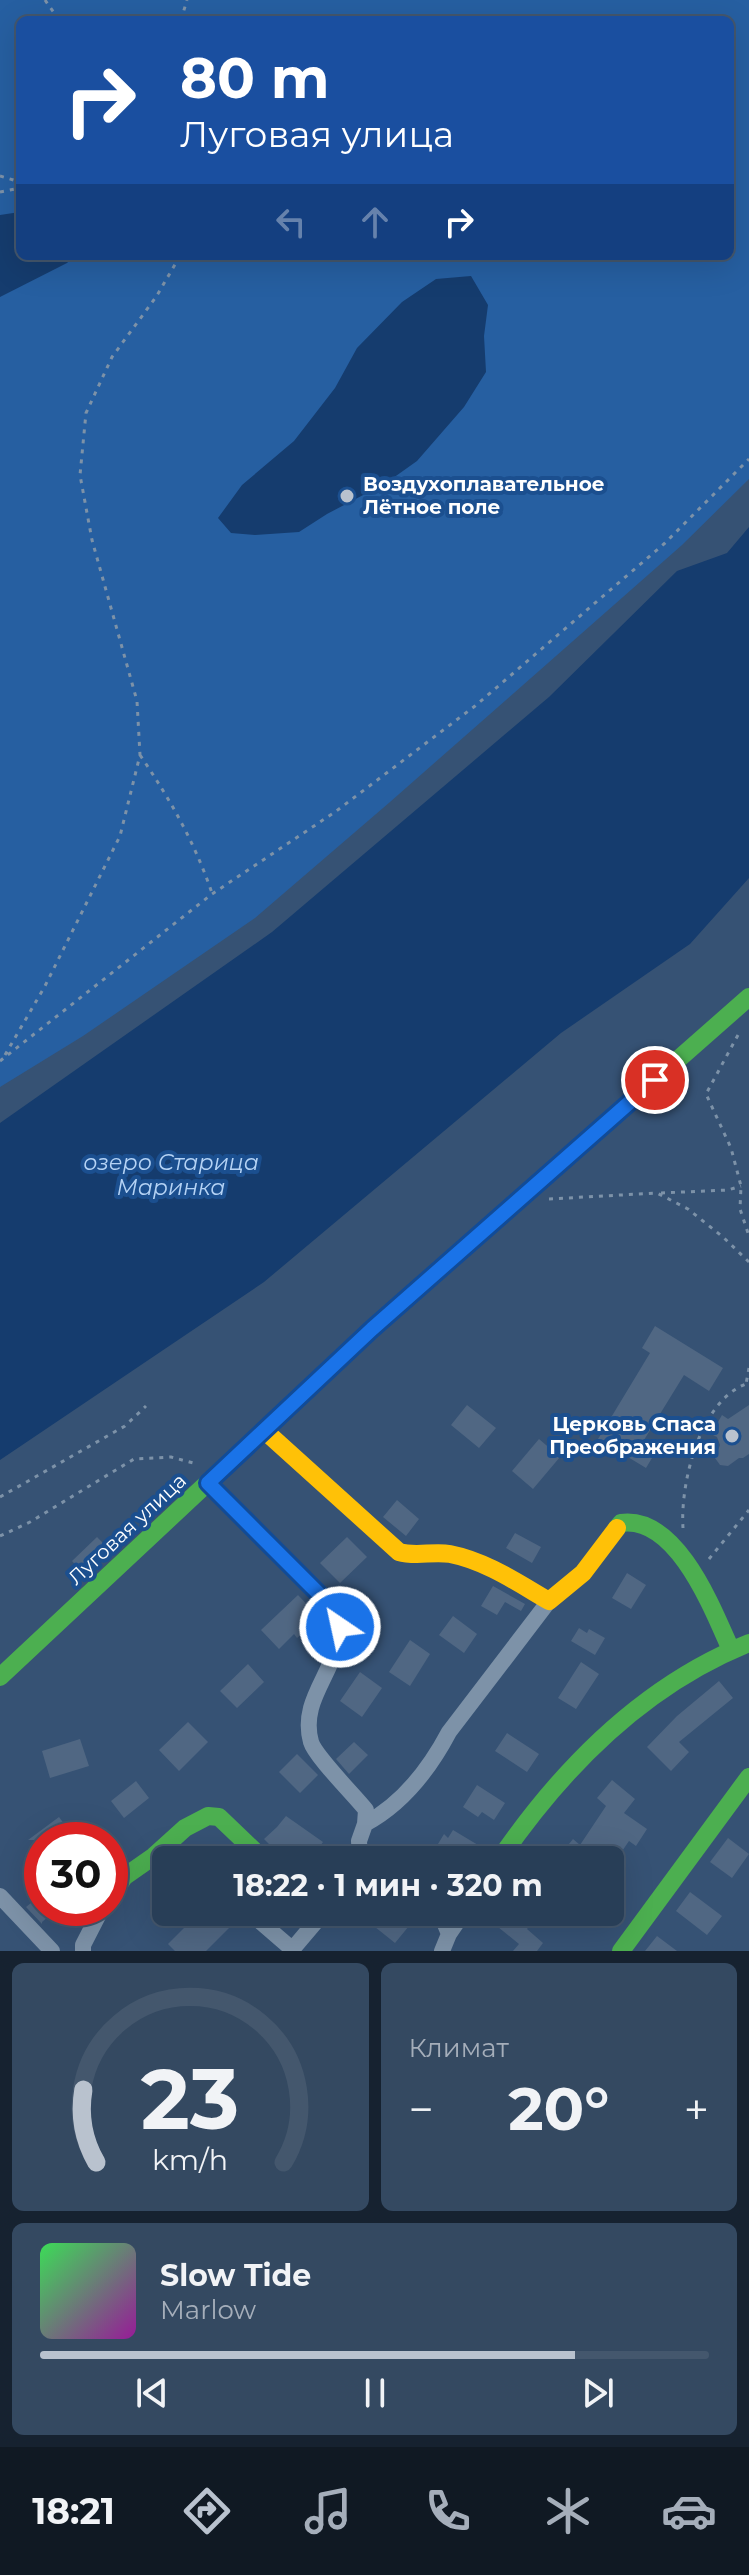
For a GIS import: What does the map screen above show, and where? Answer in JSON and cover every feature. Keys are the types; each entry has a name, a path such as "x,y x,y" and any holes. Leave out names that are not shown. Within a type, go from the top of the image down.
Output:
{"street":[{"name":"Луговая улица","path":"0,1677 384,1319 749,997"},
{"path":"265,1431 399,1552 411,1556 429,1552 469,1559 549,1601"},
{"path":"214,1478 336,1611 340,1627 339,1646 312,1702 311,1744 366,1810 359,1846"},
{"path":"365,1824 380,1816 413,1785 438,1754 449,1732 549,1601 583,1573 621,1523 628,1520 657,1532 700,1581 740,1646 695,1666 640,1703 595,1745 550,1794 510,1846"},
{"path":"621,1951 749,1777"},
{"path":"128,1874 185,1828 214,1815 249,1846"},
{"path":"168,1843 172,1846"},
{"path":"0,1896 52,1951"},
{"path":"83,1951 93,1926"},
{"path":"265,1926 292,1950 311,1926"},
{"path":"446,1926 449,1934"},
{"path":"442,1951 454,1926"}],"path":[{"path":"1,1060 45,986 120,836 140,755 137,701 92,540 80,475 86,413 112,357 156,297 178,260"},
{"path":"1,1060 212,894 335,812 475,706 665,543 749,459"},
{"path":"140,755 173,803 199,855 212,894"},
{"path":"743,1027 706,1094 731,1148 741,1186 740,1209 749,1236"},
{"path":"543,1200 728,1190 741,1186"},
{"path":"657,1193 688,1209 749,1262"},
{"path":"686,1539 682,1525 687,1473 706,1422 735,1388 748,1385 749,1368"},
{"path":"0,1497 125,1426 146,1406"},
{"path":"0,1536 30,1522 134,1459 171,1457 200,1464 214,1478"},
{"path":"700,1581 710,1558 749,1510"}],"shaded area":[{"name":"Воздухоплавательное Лётное поле","path":"0,0 749,0 749,479 682,545 255,918 83,1036 0,1087"}],"water":[{"path":"16,213 16,260 70,260 0,297 0,215"},
{"path":"471,276 488,305 484,336 486,372 464,407 417,461 386,483 299,532 231,533 218,518 242,485 294,441 335,388 357,348 402,302 436,279"},
{"name":"озеро Старица Маринка","path":"749,527 749,878 690,944 561,1033 264,1282 0,1460 0,1123 272,932 549,697 677,571 727,553"}],"building":[{"path":"655,1326 723,1368 709,1391 684,1375 644,1440 658,1448 646,1468 598,1439 650,1353 642,1348"},
{"path":"467,1405 496,1428 479,1448 451,1425"},
{"name":"Церковь Спаса Преображения","path":"749,1405 749,1454 728,1466 720,1465 715,1458 720,1445 717,1437 711,1434 722,1415 728,1419"},
{"path":"539,1439 560,1457 533,1489 512,1471"},
{"path":"397,1500 419,1519 406,1536 383,1517"},
{"path":"515,1533 541,1547 532,1563 506,1548"},
{"path":"97,1537 110,1550 84,1574 72,1561"},
{"path":"347,1537 367,1557 340,1583 320,1563"},
{"path":"627,1573 646,1585 631,1609 612,1598"},
{"path":"493,1586 525,1604 521,1611 505,1602 497,1615 481,1606"},
{"path":"298,1595 316,1614 305,1624 309,1628 297,1638 294,1634 279,1649 261,1630"},
{"path":"453,1616 477,1634 464,1653 439,1635"},
{"path":"579,1628 587,1633 589,1629 605,1638 595,1655 571,1641"},
{"path":"410,1640 430,1654 410,1686 389,1672"},
{"path":"581,1662 599,1674 576,1709 558,1698"},
{"path":"248,1664 264,1682 237,1708 220,1691"},
{"path":"360,1672 382,1688 362,1717 340,1701"},
{"path":"719,1681 733,1698 679,1742 689,1752 671,1771 647,1747 677,1716"},
{"path":"188,1722 208,1742 179,1771 159,1750"},
{"path":"507,1733 539,1754 527,1772 495,1751"},
{"path":"80,1739 89,1766 50,1778 42,1751"},
{"path":"354,1742 368,1755 349,1774 336,1759"},
{"path":"297,1754 318,1775 300,1793 279,1772"},
{"path":"612,1780 635,1799 624,1813 647,1829 636,1846 629,1841 624,1848 567,1846 573,1839 580,1845 606,1806 597,1798"},
{"path":"136,1781 149,1798 124,1818 111,1801"},
{"path":"477,1785 505,1803 494,1820 482,1812 478,1817 463,1807"},
{"path":"286,1816 323,1842 320,1846 271,1846 264,1839"},
{"path":"453,1830 478,1845 437,1846 444,1834 448,1838"},
{"path":"728,1838 749,1854 732,1878 710,1862"},
{"path":"690,1892 722,1916 707,1935 676,1911"},
{"path":"186,1926 231,1926 206,1951 175,1951 168,1944"},
{"path":"376,1926 409,1926 395,1943"},
{"path":"529,1926 527,1929 543,1943 537,1951 513,1951 519,1944 498,1927"},
{"path":"657,1936 677,1951 645,1951"}],"traffic: fast":[{"path":"0,1677 372,1329 749,997"},
{"path":"617,1528 621,1523 641,1525 659,1534 676,1549 703,1590 731,1650"},
{"path":"509,1846 550,1793 608,1733 674,1682 749,1643"},
{"path":"621,1951 749,1777"},
{"path":"165,1846 185,1828 208,1816 219,1817 249,1846"},
{"path":"128,1874 152,1857"}],"traffic: slow":[{"path":"265,1431 399,1552 444,1553 463,1557 501,1573 549,1601 583,1573 617,1528"}],"place":[{"name":"Воздухоплавательное Лётное поле","path":"347,496"},
{"name":"Церковь Спаса Преображения","path":"732,1436"}],"route":[{"path":"340,1627 336,1611 208,1483 372,1329 655,1080"}]}
